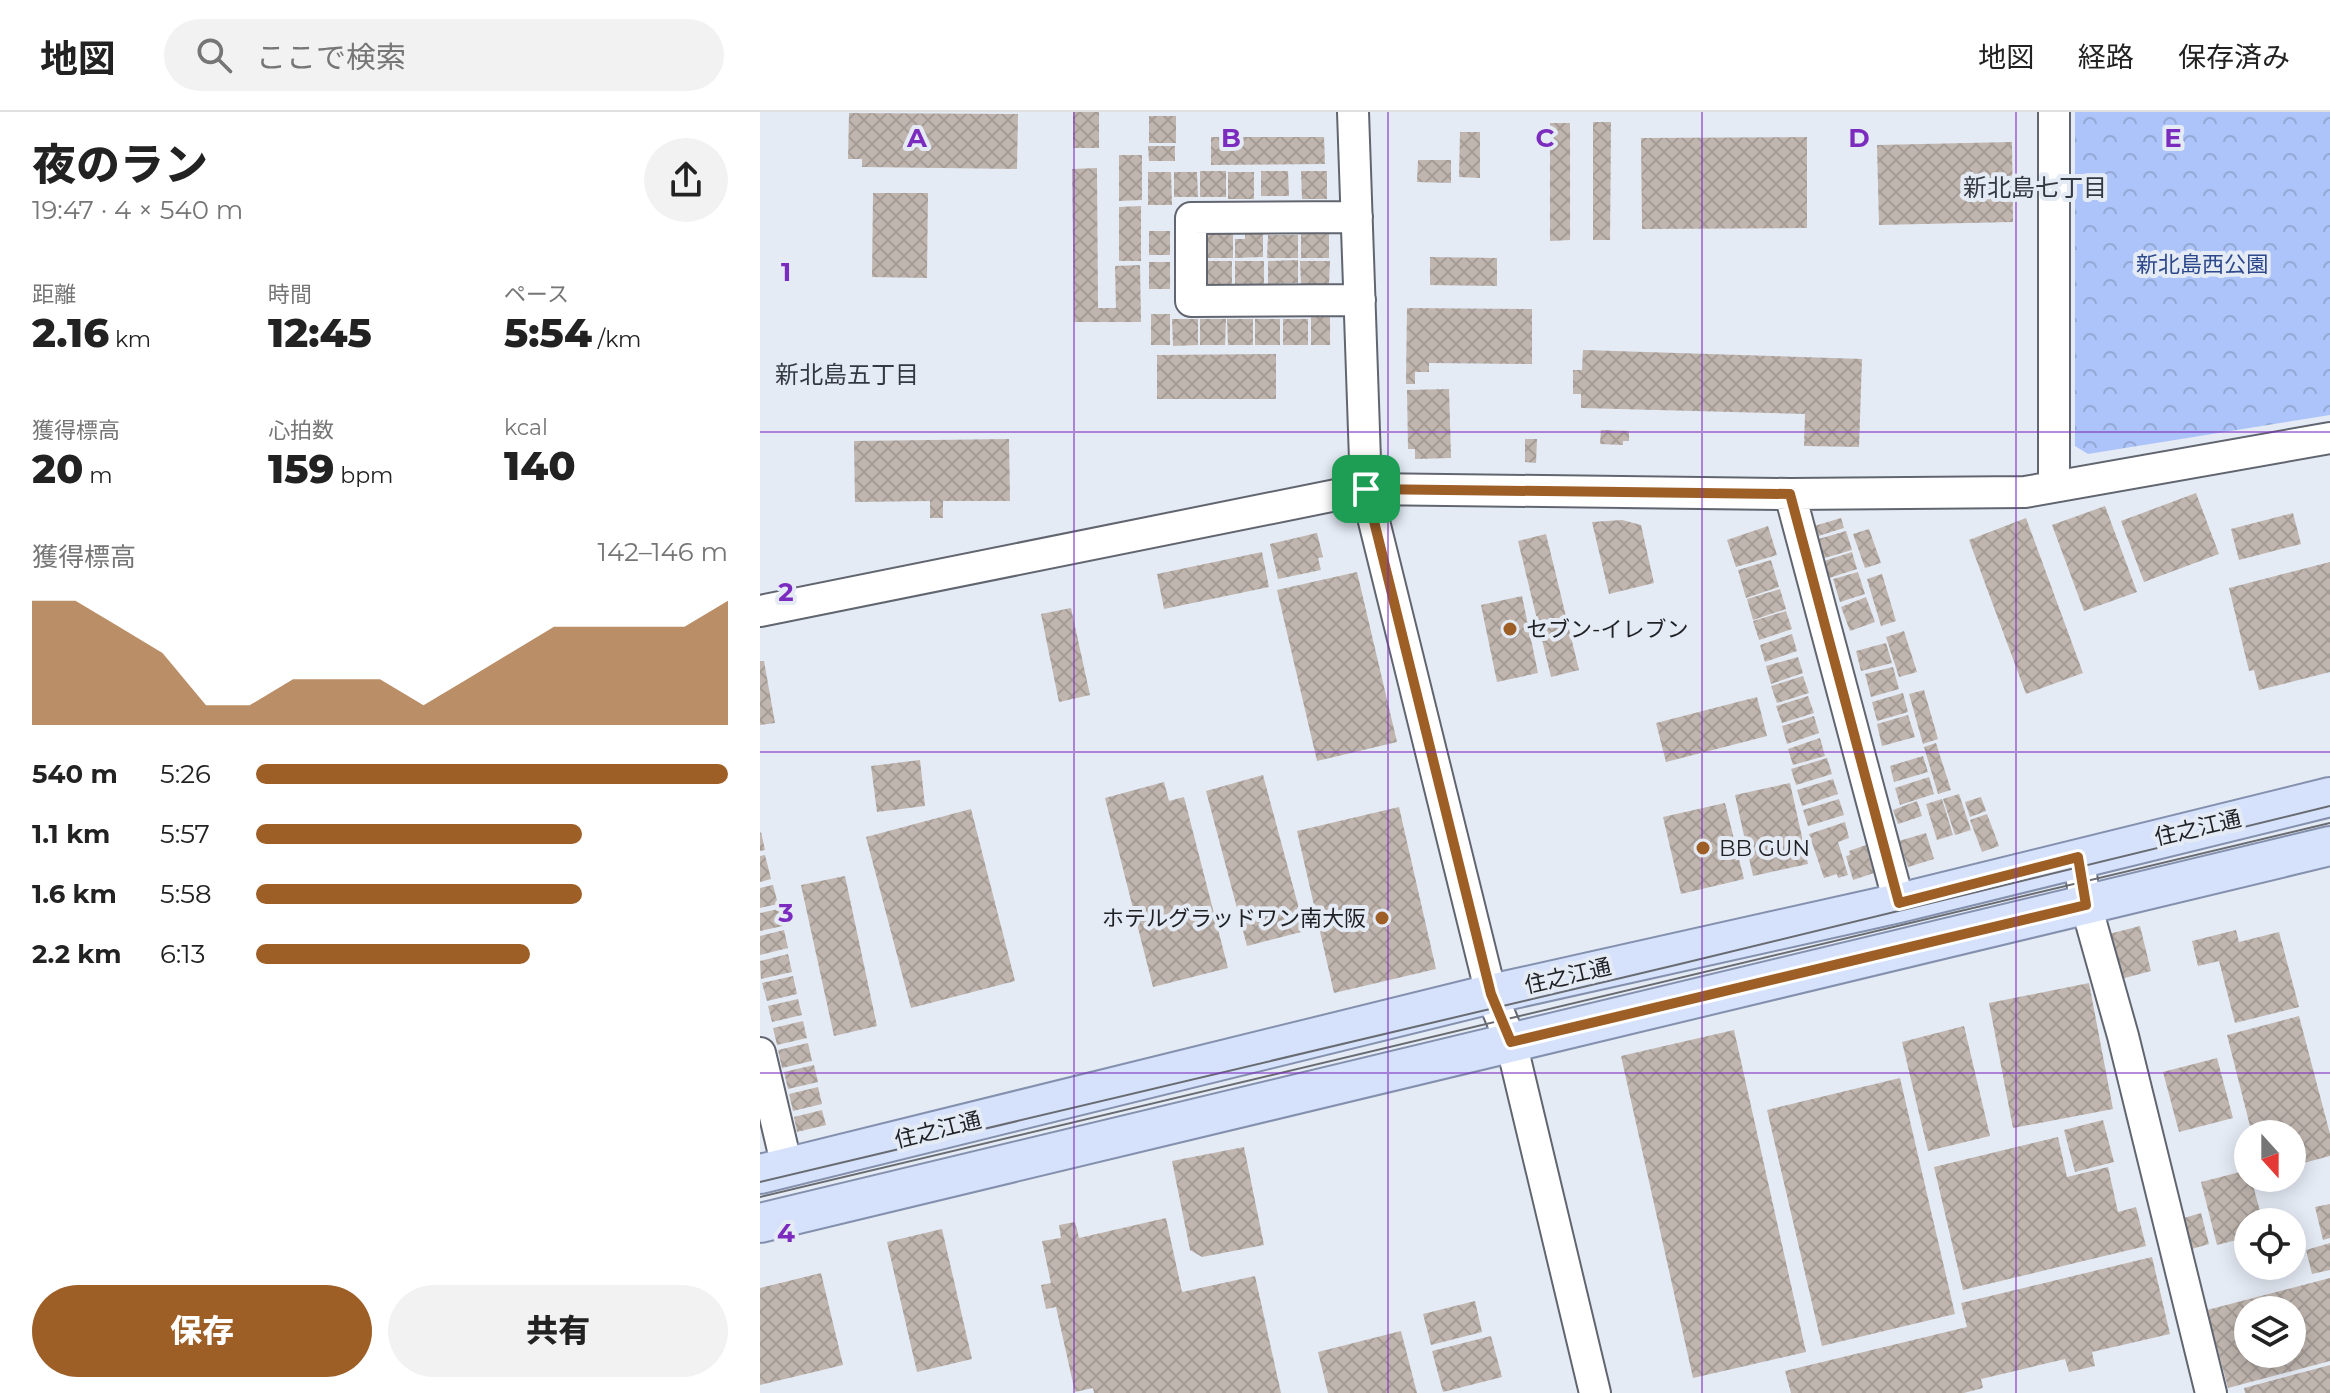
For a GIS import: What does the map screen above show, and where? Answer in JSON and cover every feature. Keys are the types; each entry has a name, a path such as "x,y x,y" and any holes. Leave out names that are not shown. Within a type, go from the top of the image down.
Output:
{"main road":[{"name":"住之江通","path":"774,1171 1491,994 1899,903 2330,797"},
{"path":"760,1223 2330,846"}],"street":[{"path":"1353,112 1366,489 1491,994 1511,1042 1595,1393"},
{"path":"2054,112 2054,486"},
{"path":"1357,217 1191,218 1191,301 1360,300"},
{"path":"760,611 1366,489 1790,494 2025,492 2330,438"},
{"path":"1790,494 1899,903"},
{"path":"2078,857 2086,905 2123,1036 2211,1393"},
{"path":"760,1053 774,1171"}],"green space":[{"name":"新北島西公園","path":"2075,112 2330,112 2330,415 2088,454 2075,446"}],"building":[{"path":"1073,112 1099,112 1099,148 1073,148"},
{"path":"849,113 1018,114 1017,169 862,167 862,159 848,159"},
{"path":"1149,116 1176,116 1176,143 1149,143"},
{"path":"1593,122 1611,122 1610,240 1593,240"},
{"path":"1550,123 1570,123 1570,240 1550,241"},
{"path":"1460,132 1480,132 1480,178 1459,177"},
{"path":"1211,137 1324,137 1325,164 1211,165"},
{"path":"1807,137 1807,228 1642,229 1641,138"},
{"path":"2012,142 2013,222 1879,225 1877,145"},
{"path":"1148,146 1175,146 1175,161 1149,161"},
{"path":"1119,155 1142,155 1142,200 1119,201"},
{"path":"1418,160 1451,160 1451,183 1417,182"},
{"path":"1097,168 1098,308 1116,308 1115,266 1140,265 1141,322 1074,322 1072,169"},
{"path":"1200,171 1226,171 1226,197 1200,197"},
{"path":"1261,171 1288,171 1289,196 1261,196"},
{"path":"1301,171 1327,171 1327,199 1302,199"},
{"path":"1148,172 1171,172 1172,205 1148,205"},
{"path":"1174,172 1197,172 1198,197 1174,197"},
{"path":"1228,172 1254,172 1254,199 1228,199"},
{"path":"873,193 928,193 927,278 872,277"},
{"path":"1141,206 1141,261 1119,261 1119,207"},
{"path":"1149,231 1170,231 1170,255 1149,255"},
{"path":"1329,231 1329,258 1301,258 1301,232"},
{"path":"1206,233 1233,233 1233,258 1206,258"},
{"path":"1245,234 1263,234 1263,257 1235,258 1235,239 1245,239"},
{"path":"1268,235 1298,235 1298,258 1267,258"},
{"path":"1430,257 1497,258 1497,286 1430,285"},
{"path":"1298,260 1298,283 1268,284 1268,261"},
{"path":"1205,261 1232,261 1232,284 1206,284"},
{"path":"1235,261 1264,261 1264,284 1235,284"},
{"path":"1300,261 1330,261 1329,284 1301,284"},
{"path":"1149,262 1170,262 1170,289 1149,289"},
{"path":"1407,308 1532,309 1532,364 1429,363 1429,372 1415,372 1415,384 1406,384"},
{"path":"1151,314 1170,314 1170,345 1151,345"},
{"path":"1311,314 1330,314 1330,345 1311,345"},
{"path":"1172,319 1198,319 1198,345 1173,346"},
{"path":"1200,319 1226,319 1225,345 1200,345"},
{"path":"1227,319 1253,319 1253,345 1228,345"},
{"path":"1255,319 1280,319 1280,345 1255,345"},
{"path":"1283,319 1308,319 1308,345 1283,345"},
{"path":"1583,350 1862,359 1859,447 1804,446 1805,414 1581,408 1581,394 1573,394 1573,370 1582,370"},
{"path":"1276,354 1276,399 1157,399 1157,355"},
{"path":"1449,389 1451,458 1415,459 1415,449 1408,449 1407,390"},
{"path":"1601,430 1629,431 1629,441 1623,441 1623,445 1600,444"},
{"path":"1009,439 1010,501 943,501 943,518 930,518 930,501 855,502 854,441"},
{"path":"1525,439 1537,439 1536,463 1525,462"},
{"path":"2196,493 2219,554 2144,582 2121,521"},
{"path":"2105,506 2137,592 2084,611 2052,525"},
{"path":"2293,513 2301,544 2239,560 2231,529"},
{"path":"1841,518 1844,528 1815,537 1811,527"},
{"path":"2026,518 2083,673 2026,694 1969,540"},
{"path":"1622,520 1641,525 1654,583 1609,594 1592,522"},
{"path":"1768,526 1777,555 1736,567 1727,540"},
{"path":"1869,529 1881,563 1865,568 1853,534"},
{"path":"1846,531 1852,550 1821,559 1815,540"},
{"path":"1317,533 1323,557 1318,558 1321,570 1278,579 1270,544"},
{"path":"1546,534 1579,670 1551,677 1518,541"},
{"path":"1262,552 1269,587 1164,609 1157,574"},
{"path":"1852,552 1857,569 1826,579 1821,562"},
{"path":"1771,560 1779,587 1746,598 1738,570"},
{"path":"2330,562 2330,672 2259,690 2254,670 2249,671 2229,588"},
{"path":"1357,572 1397,742 1317,761 1277,590"},
{"path":"1858,572 1865,594 1840,602 1833,579"},
{"path":"1882,574 1896,621 1881,626 1867,579"},
{"path":"1780,589 1786,609 1753,620 1747,599"},
{"path":"1522,596 1538,673 1497,682 1481,605"},
{"path":"1866,597 1875,622 1850,631 1841,607"},
{"path":"1071,608 1090,695 1059,702 1041,614"},
{"path":"1786,611 1792,629 1759,640 1753,621"},
{"path":"1904,631 1917,672 1899,677 1886,637"},
{"path":"1792,634 1797,651 1765,662 1760,645"},
{"path":"1886,643 1892,663 1861,671 1856,651"},
{"path":"1798,657 1803,673 1771,684 1766,666"},
{"path":"760,661 764,661 775,723 760,725"},
{"path":"1893,667 1899,689 1871,697 1865,674"},
{"path":"1803,676 1809,693 1777,703 1771,686"},
{"path":"1924,690 1938,739 1923,744 1909,694"},
{"path":"1903,693 1908,712 1877,721 1872,702"},
{"path":"1808,696 1814,713 1782,723 1776,706"},
{"path":"1757,697 1767,736 1666,762 1656,723"},
{"path":"1908,715 1915,737 1882,746 1877,724"},
{"path":"1814,716 1819,733 1787,744 1782,726"},
{"path":"1820,738 1825,756 1793,765 1788,749"},
{"path":"1936,743 1951,790 1938,794 1924,747"},
{"path":"1923,756 1928,772 1894,782 1890,766"},
{"path":"1827,758 1832,774 1796,785 1791,769"},
{"path":"920,760 925,806 877,812 871,766"},
{"path":"1263,775 1305,931 1247,946 1206,791"},
{"path":"1929,777 1934,794 1900,805 1895,788"},
{"path":"1833,779 1838,794 1802,806 1797,790"},
{"path":"1164,782 1169,801 1184,797 1228,968 1153,987 1105,798"},
{"path":"1790,783 1808,864 1753,876 1735,795"},
{"path":"1959,794 1971,830 1955,835 1943,799"},
{"path":"1981,797 1986,811 1970,817 1965,802"},
{"path":"1839,799 1844,815 1808,826 1803,810"},
{"path":"1942,799 1953,835 1937,840 1926,804"},
{"path":"1917,801 1922,816 1898,824 1893,810"},
{"name":"BB GUN","path":"1725,803 1744,879 1681,894 1663,817"},
{"path":"1399,807 1436,969 1334,993 1297,831"},
{"path":"971,809 1015,981 911,1008 866,837"},
{"path":"1987,814 1999,846 1982,852 1970,820"},
{"path":"1845,822 1849,838 1838,842 1848,875 1824,878 1809,834"},
{"path":"760,833 765,850 760,851"},
{"path":"1926,833 1934,859 1908,867 1899,841"},
{"path":"1866,845 1874,873 1853,880 1846,856 1850,855 1849,851"},
{"path":"765,855 771,879 760,882 760,856"},
{"path":"845,876 877,1026 834,1036 801,885"},
{"path":"773,885 778,904 760,908 760,888"},
{"path":"779,909 783,926 760,931 760,913"},
{"path":"2140,926 2151,971 2121,979 2109,934"},
{"path":"784,930 788,948 760,955 760,936"},
{"path":"2236,930 2239,942 2279,932 2299,1007 2235,1023 2219,961 2198,966 2192,941"},
{"path":"788,954 792,972 761,979 760,961"},
{"path":"793,976 797,994 767,1001 762,983"},
{"path":"2089,983 2113,1109 2013,1128 1989,1003"},
{"path":"798,999 802,1015 772,1022 768,1006"},
{"path":"2299,1016 2330,1134 2330,1156 2306,1162 2306,1120 2248,1120 2227,1035"},
{"path":"803,1021 807,1038 777,1045 773,1028"},
{"path":"1964,1026 1990,1136 1928,1151 1902,1042"},
{"path":"1734,1030 1806,1352 1693,1378 1621,1056"},
{"path":"808,1043 812,1061 782,1068 778,1050"},
{"path":"2217,1058 2233,1118 2179,1132 2163,1072"},
{"path":"814,1065 818,1082 788,1089 784,1072"},
{"path":"1900,1078 1955,1314 1822,1346 1767,1110"},
{"path":"818,1087 822,1104 793,1111 789,1094"},
{"path":"822,1110 826,1125 797,1132 794,1117"},
{"path":"2103,1120 2114,1162 2075,1172 2064,1130"},
{"path":"2058,1137 2067,1177 2108,1167 2118,1212 2136,1207 2146,1246 1963,1290 1934,1167"},
{"path":"1244,1147 1264,1245 1202,1257 1190,1250 1172,1161"},
{"path":"2234,1174 2234,1192 2255,1192 2259,1208 2234,1208 2234,1241 2217,1245 2201,1182"},
{"path":"2330,1204 2330,1238 2323,1240 2315,1207"},
{"path":"2201,1213 2209,1244 2185,1251 2177,1220"},
{"path":"1166,1218 1182,1292 1255,1276 1281,1393 1094,1393 1093,1388 1075,1392 1056,1307 1046,1309 1041,1285 1051,1283 1042,1241 1061,1238 1059,1225 1075,1222 1079,1238"},
{"path":"942,1229 972,1359 917,1372 887,1242"},
{"path":"2330,1243 2330,1270 2312,1274 2306,1250"},
{"path":"2152,1257 2170,1334 2092,1352 2095,1366 2069,1372 2065,1359 1981,1379 1983,1388 1964,1393 1791,1393 1785,1371 1967,1327 1961,1303"},
{"path":"821,1273 843,1365 760,1385 760,1288"},
{"path":"2330,1278 2330,1361 2306,1367 2306,1296 2261,1296"},
{"path":"1475,1301 1482,1332 1431,1345 1423,1314"},
{"path":"2234,1303 2234,1368 2304,1368 2228,1388 2207,1310"},
{"path":"1401,1331 1417,1393 1328,1393 1318,1352"},
{"path":"1491,1336 1502,1377 1443,1392 1432,1351"},
{"path":"2330,1365 2330,1393 2245,1393 2244,1388"}],"tram line":[{"path":"760,1182 2330,806"},
{"path":"760,1197 2330,823"}],"place":[{"name":"セブン-イレブン","path":"1510,629"},
{"name":"BB GUN","path":"1703,848"},
{"name":"ホテルグラッドワン南大阪","path":"1382,918"}],"district":[{"name":"新北島七丁目","path":"2035,187"},
{"name":"新北島五丁目","path":"847,374"}],"route":[{"path":"1366,489 1790,494 1899,903 2078,857 2086,905 1511,1042 1491,994 1366,489"}]}
